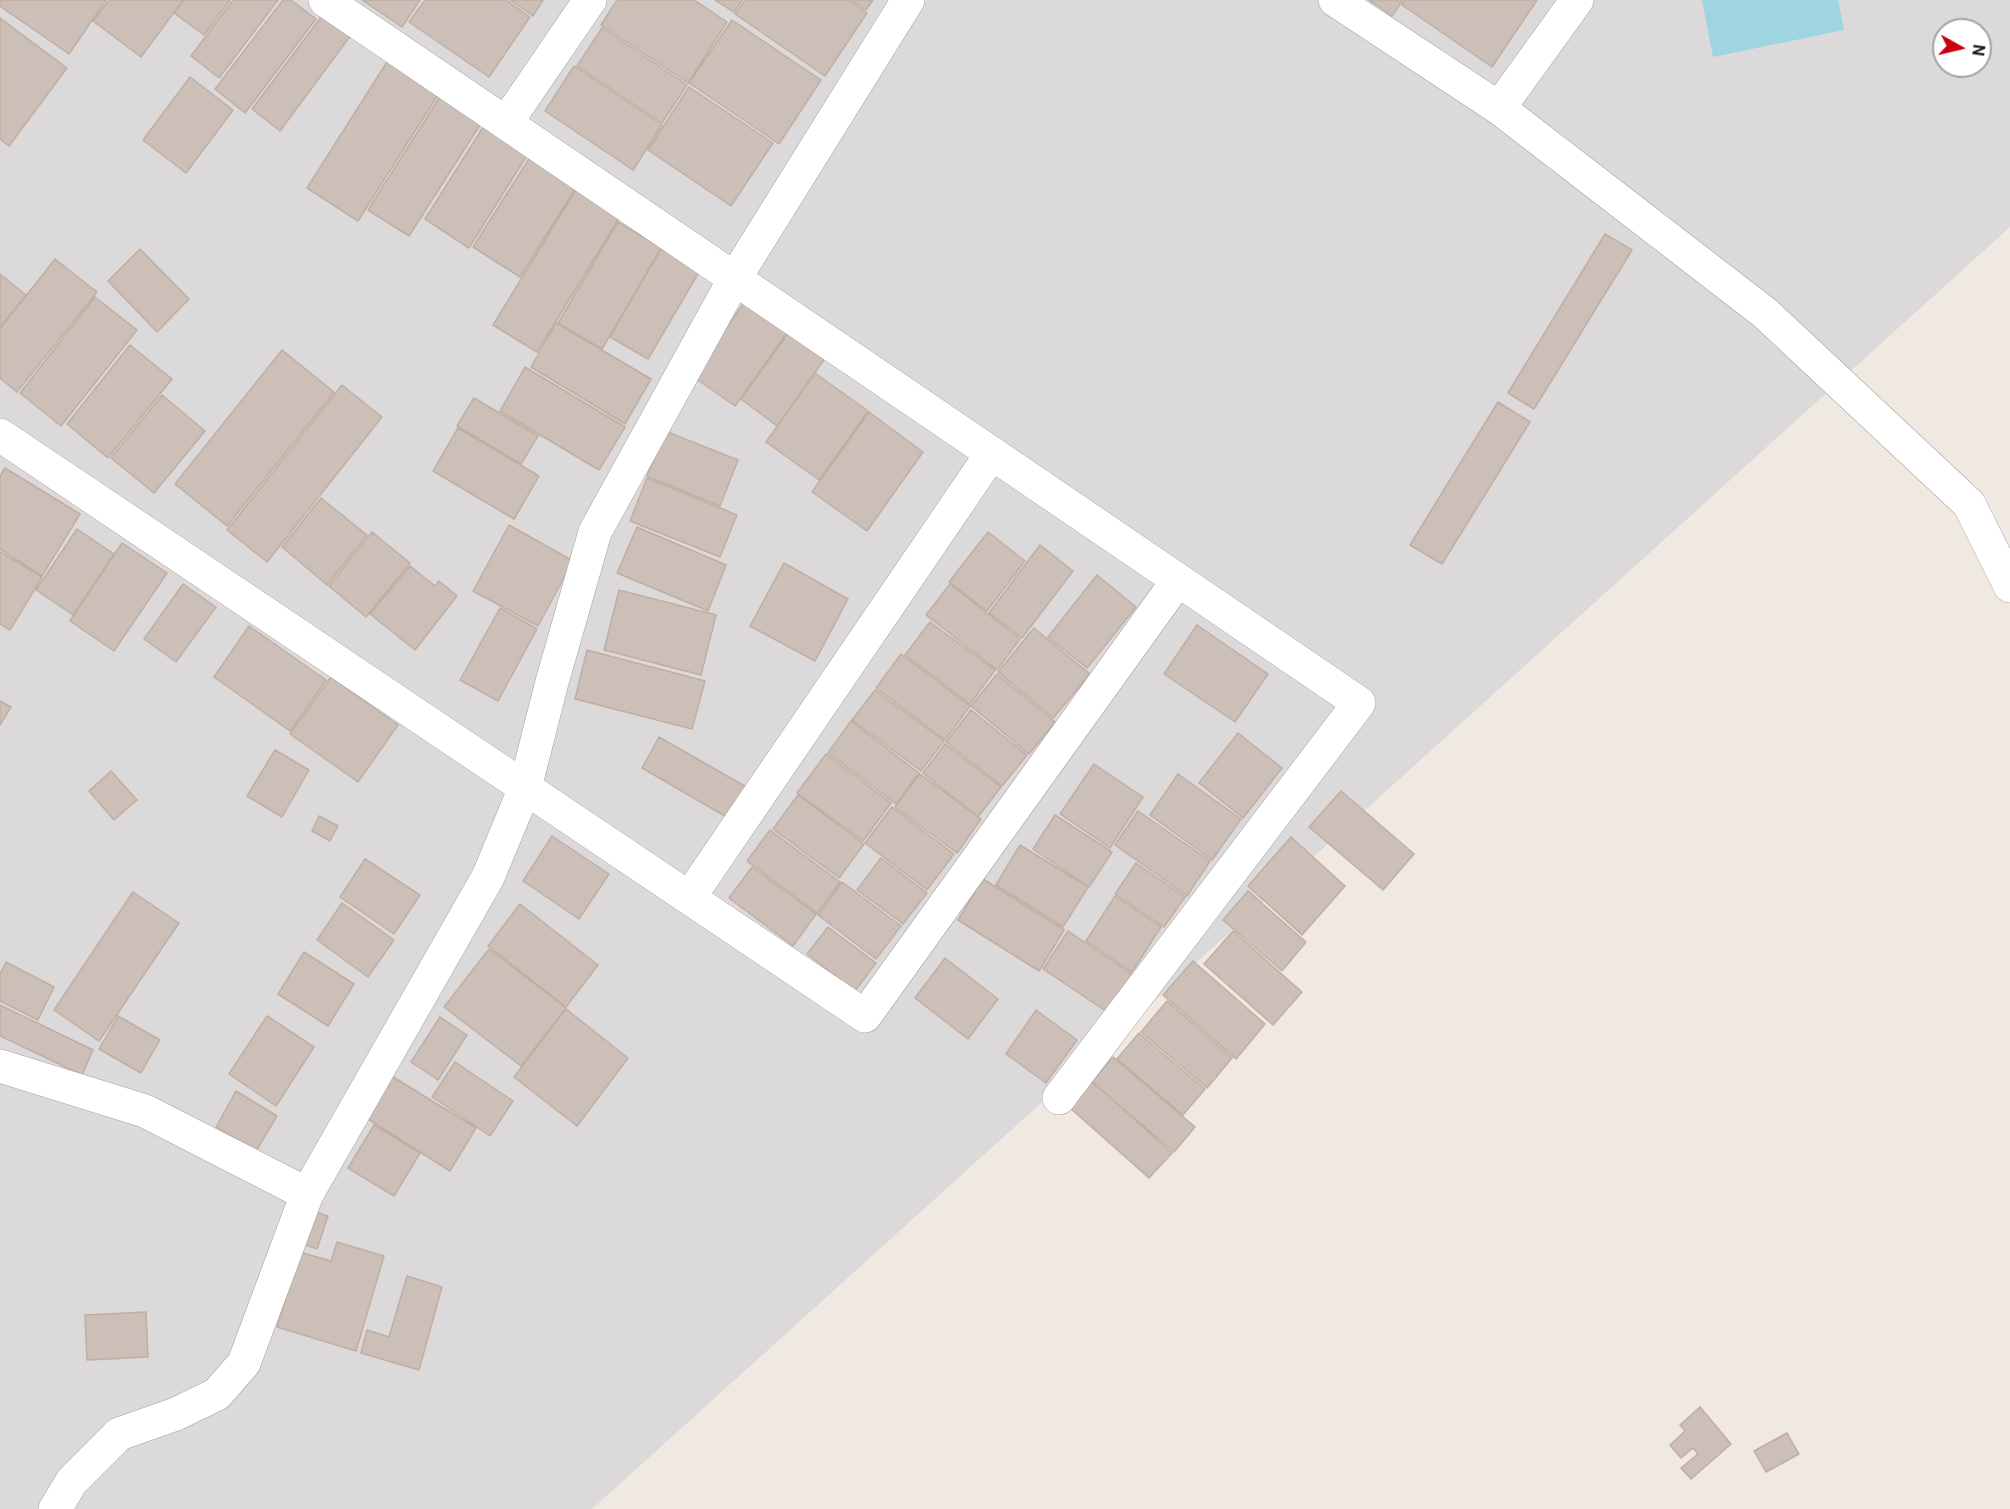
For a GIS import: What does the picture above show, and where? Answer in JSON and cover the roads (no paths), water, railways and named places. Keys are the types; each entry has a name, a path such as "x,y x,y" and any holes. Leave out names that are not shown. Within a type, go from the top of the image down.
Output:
{"street":[{"path":"325,0 1359,703 1059,1098"},
{"path":"506,123 590,0"},
{"path":"55,1509 72,1481 119,1434 176,1414 217,1394 244,1363 307,1194 488,877 525,788 552,682 595,532 735,278 908,0"},
{"path":"1335,0 1499,108 1774,321 1969,504 2010,586"},
{"path":"1499,108 1577,0"},
{"path":"0,437 864,1016 1178,580"},
{"path":"689,898 992,453"},
{"path":"0,1066 145,1111 307,1194"}],"water":[{"path":"1702,0 1838,0 1844,30 1713,57"}]}
